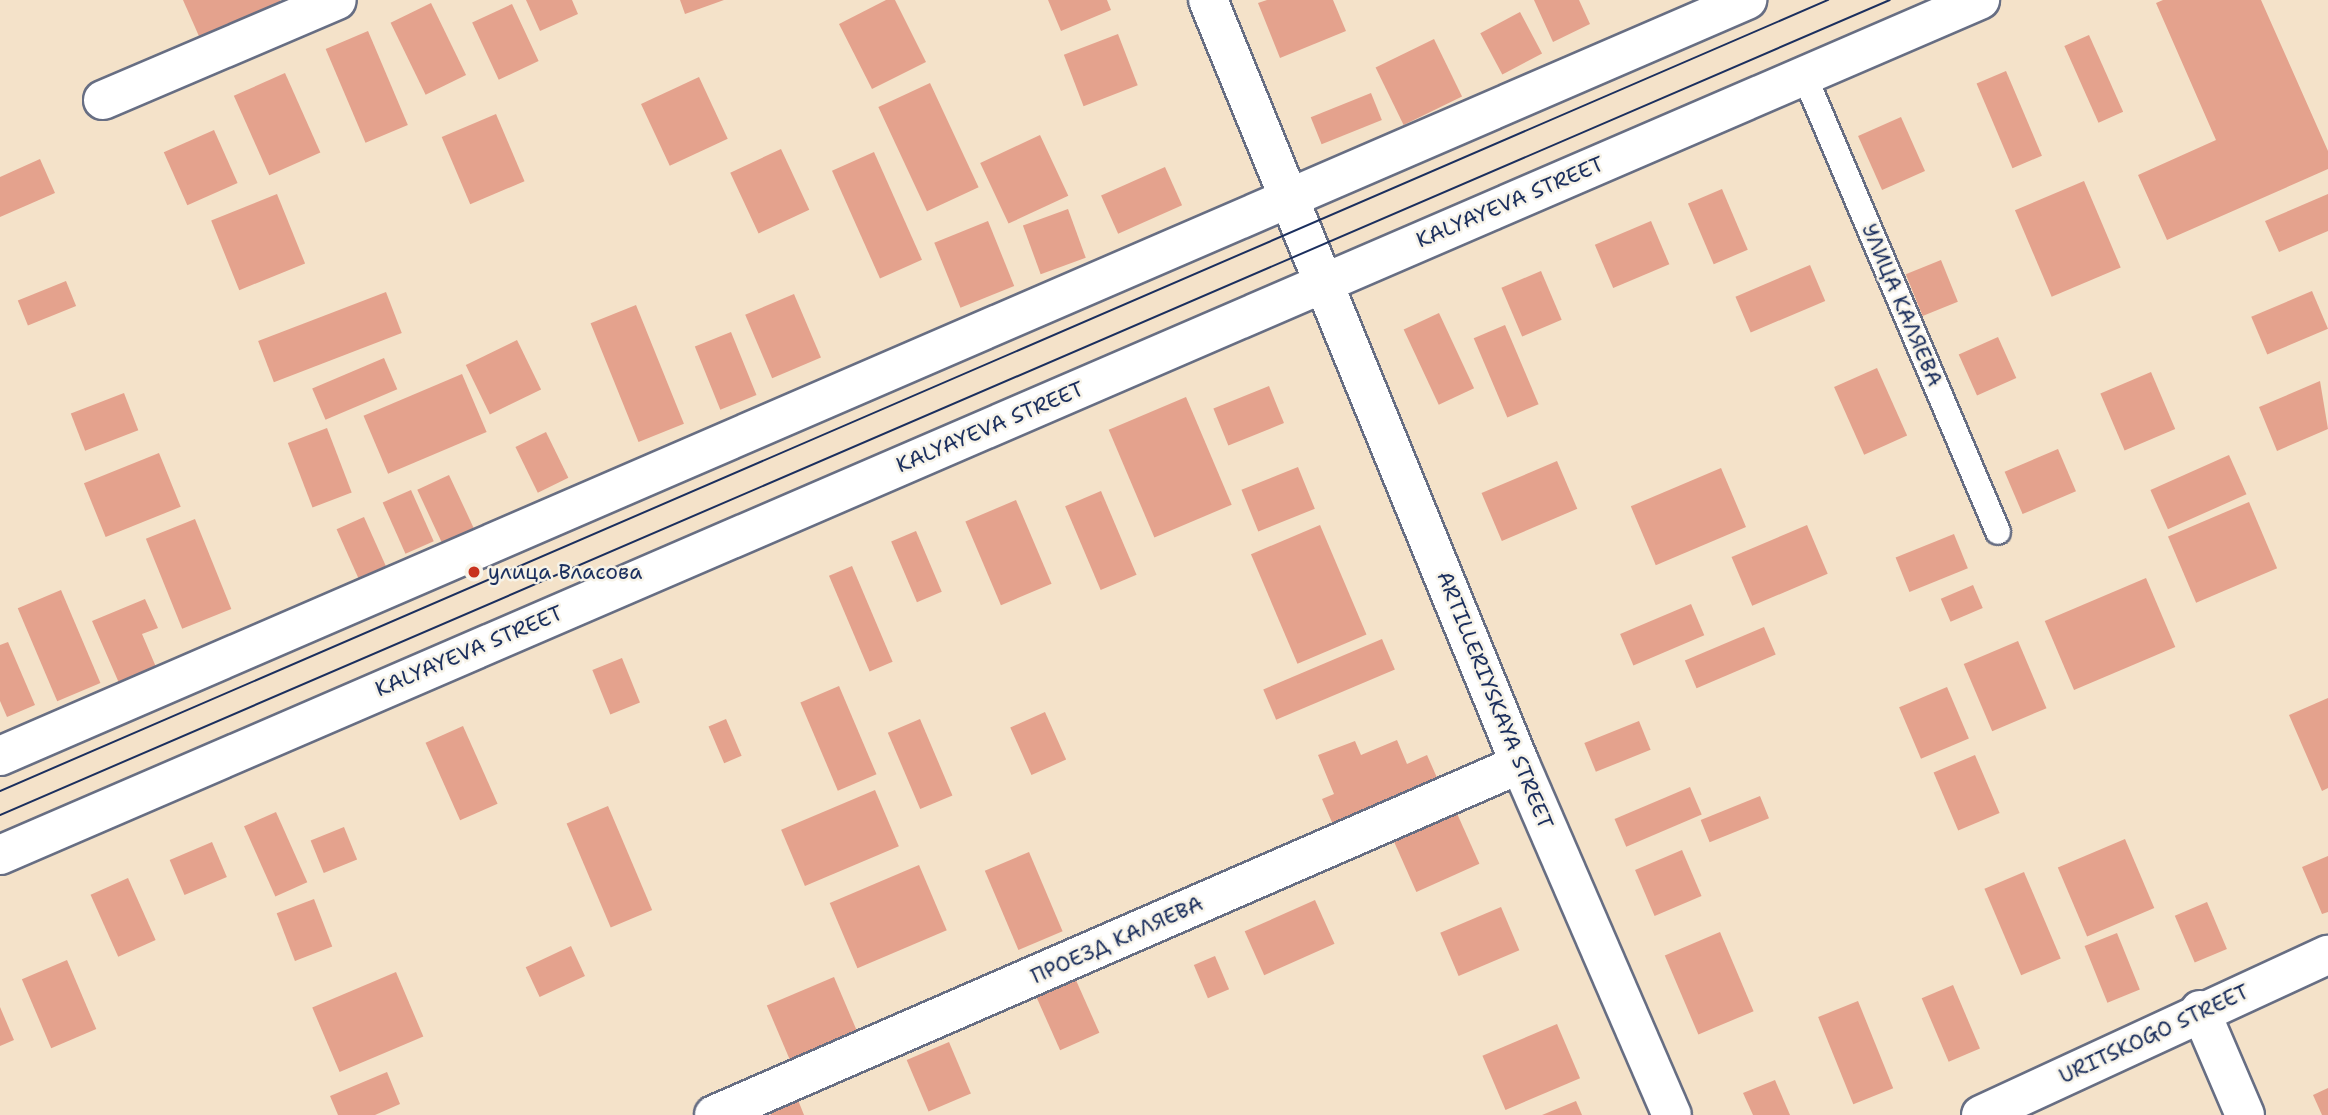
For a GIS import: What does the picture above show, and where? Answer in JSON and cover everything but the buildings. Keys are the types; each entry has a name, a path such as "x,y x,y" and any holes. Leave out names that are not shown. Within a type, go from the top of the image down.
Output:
{"street":[{"path":"103,100 337,0"},
{"path":"1208,0 1292,197"},
{"name":"KALYAYEVA STREET","path":"0,855 1980,0"},
{"path":"0,757 1742,1"},
{"name":"ARTILLERIYSKAYA STREET","path":"1292,197 1520,764 1672,1115"},
{"name":"ПРОЕЗД КАЛЯЕВА","path":"714,1115 1520,764"},
{"name":"URITSKOGO STREET","path":"1981,1115 2200,1010 2328,955"},
{"path":"2200,1010 2245,1115"}],"lane":[{"name":"УЛИЦА КАЛЯЕВА","path":"1805,77 1998,532"}],"tram line":[{"path":"0,791 1828,0"},
{"path":"0,815 1890,0"}],"place":[{"name":"улица Власова","path":"474,572"}]}
